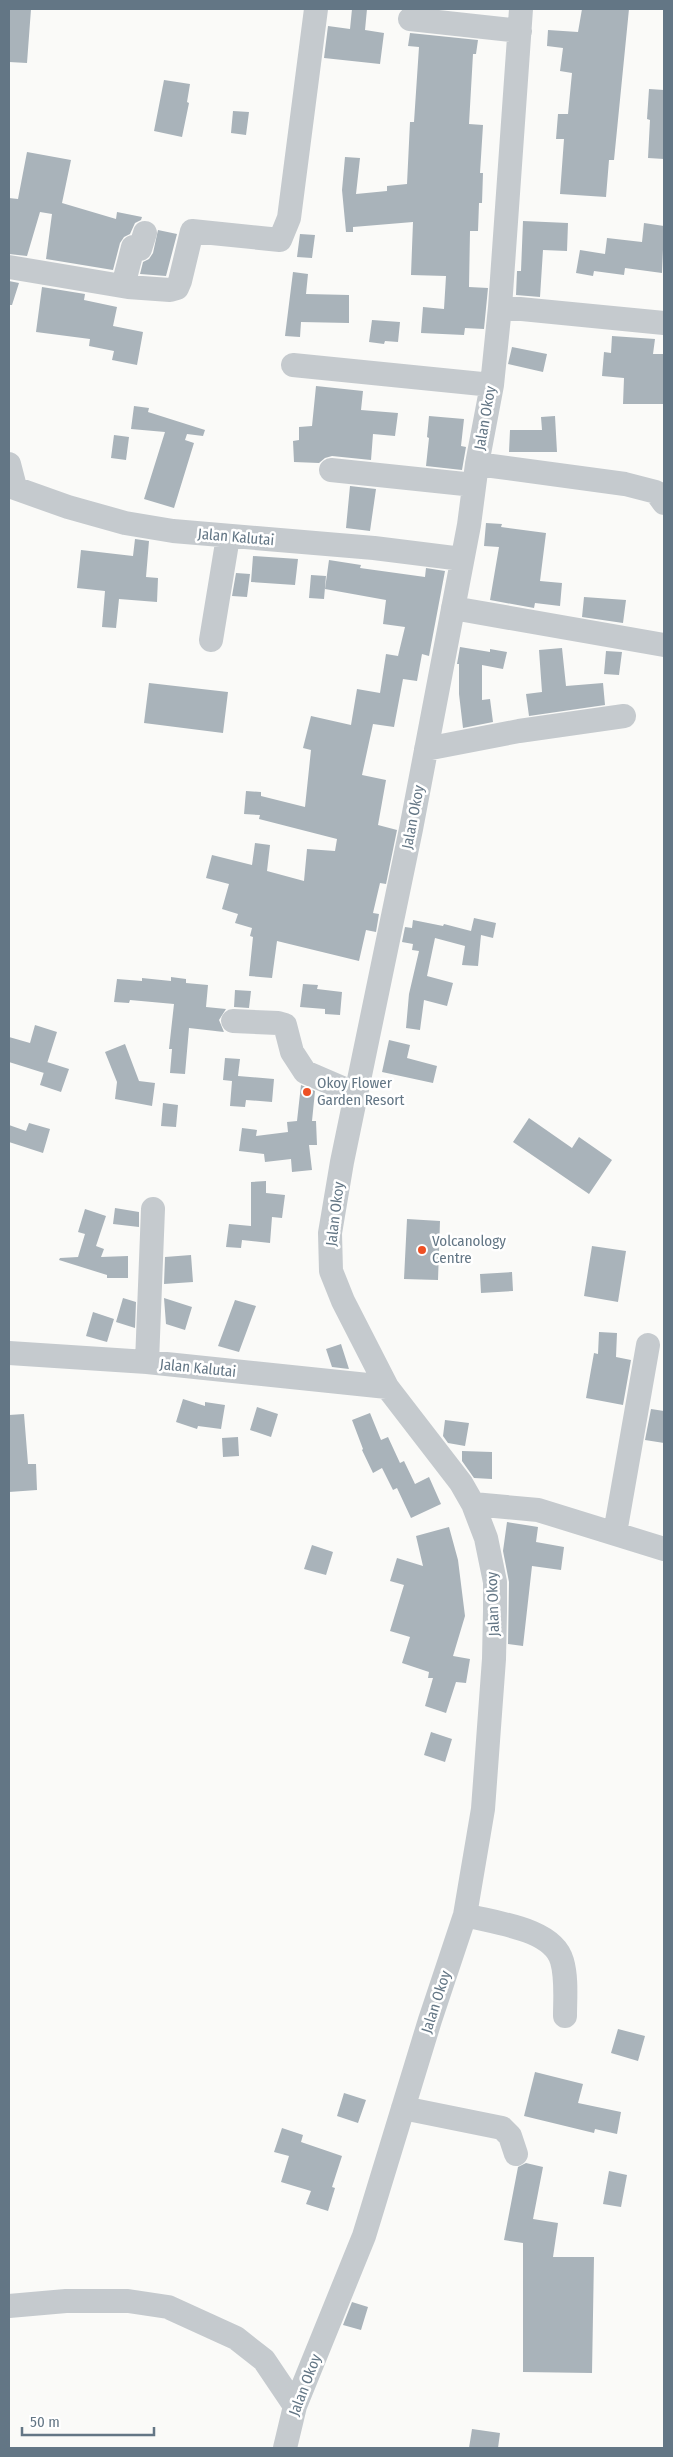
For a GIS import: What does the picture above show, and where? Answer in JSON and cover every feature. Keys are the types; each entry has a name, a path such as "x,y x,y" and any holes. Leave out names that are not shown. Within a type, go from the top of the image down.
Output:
{"street":[{"path":"9,267 160,291 177,288 192,230 280,240 290,210 316,9"},
{"path":"410,19 521,20"},
{"name":"Jalan Okoy","path":"285,2448 295,2406 364,2236 465,1915 483,1809 494,1659 495,1582 486,1538 473,1504 461,1483 387,1387 343,1301 332,1271 330,1233 453,608 492,385 500,307 521,20"},
{"path":"122,286 133,247 140,249 146,233"},
{"path":"500,307 664,323"},
{"path":"293,366 492,385"},
{"name":"Jalan Kalutai","path":"9,464 12,487 68,507 125,523 228,537 374,548 462,560"},
{"path":"331,470 476,474 625,484 656,492 664,503"},
{"path":"211,640 228,537"},
{"path":"453,608 664,645"},
{"path":"426,749 519,731 624,716"},
{"path":"233,1021 285,1025 292,1052 305,1072 356,1094"},
{"path":"147,1362 152,1209"},
{"path":"615,1533 648,1345"},
{"name":"Jalan Kalutai","path":"9,1353 147,1362 387,1387"},
{"path":"473,1504 538,1510 664,1549"},
{"path":"465,1915 525,1930 547,1939 558,1949 563,1963 566,2016"},
{"path":"403,2108 502,2128 510,2136 516,2154"},
{"path":"9,2306 66,2301 119,2301 168,2307 236,2338 264,2360 295,2406"}],"building":[{"path":"9,9 31,9 27,63 9,62"},
{"path":"352,9 367,9 365,30 384,33 380,64 324,58 328,26 350,29"},
{"path":"582,9 629,9 614,160 609,160 606,197 560,194 564,139 556,139 558,114 568,114 572,73 560,71 563,48 547,46 548,30 578,32"},
{"path":"410,33 478,40 476,54 473,54 469,124 483,125 480,173 483,173 482,203 479,203 478,231 470,231 469,287 488,288 484,329 465,328 464,335 421,333 423,307 444,309 446,276 411,275 413,222 353,227 353,232 346,232 342,190 345,157 360,158 356,194 387,191 387,186 407,184 410,122 414,122 419,47 408,46"},
{"path":"164,80 190,84 187,102 189,103 182,137 154,131"},
{"path":"649,89 664,90 664,159 648,158 650,120 647,119"},
{"path":"233,111 249,112 246,135 231,133"},
{"path":"27,152 71,160 62,203 116,219 117,212 142,217 141,220 135,223 130,234 124,237 120,243 113,270 46,259 52,214 40,212 27,256 9,254 9,198 18,199"},
{"path":"523,221 568,223 567,251 543,250 540,297 516,295 517,271 521,271"},
{"path":"644,223 664,226 662,273 625,268 624,275 594,271 593,276 576,273 580,250 605,254 607,238 642,242"},
{"path":"158,230 177,234 166,276 140,274 143,262 149,259 153,253"},
{"path":"300,234 315,235 312,258 297,257"},
{"path":"293,272 308,274 306,294 349,295 349,323 301,322 300,337 285,336"},
{"path":"9,281 19,283 12,305 9,305"},
{"path":"42,287 85,294 84,300 117,307 113,326 143,332 137,365 112,360 114,351 89,346 90,339 36,332"},
{"path":"372,320 400,322 398,342 385,341 384,344 369,342"},
{"path":"612,336 655,339 653,354 664,354 664,404 623,404 624,378 602,376 604,352 611,353"},
{"path":"512,347 547,354 543,372 508,364"},
{"path":"316,386 363,391 361,410 398,413 395,436 373,434 371,460 332,456 325,458 319,463 294,462 293,441 299,440 299,427 312,426"},
{"path":"134,406 149,408 148,412 205,430 203,436 187,434 185,440 194,443 174,508 144,499 165,432 131,429"},
{"path":"429,416 464,419 461,446 466,447 462,470 426,466"},
{"path":"555,416 557,452 509,452 510,430 542,430 541,417"},
{"path":"114,435 129,437 126,460 111,458"},
{"path":"350,486 376,489 370,531 346,528"},
{"path":"486,523 502,524 501,527 546,533 540,581 562,583 560,606 535,603 534,608 490,600 499,547 484,546"},
{"path":"135,539 149,541 146,577 158,578 157,602 119,599 116,628 102,627 105,591 77,588 81,550 133,556"},
{"path":"253,556 298,559 295,585 251,582"},
{"path":"329,560 361,565 360,568 425,577 426,568 445,571 429,656 422,654 417,681 403,679 394,727 373,724 362,775 386,780 378,825 397,830 386,884 380,883 373,913 379,914 376,932 366,930 359,961 277,941 272,978 249,976 253,937 250,936 252,928 235,923 238,914 222,909 229,884 206,878 212,855 252,865 255,843 270,845 267,871 304,881 307,849 335,851 337,839 259,819 260,815 244,814 246,791 261,792 261,796 305,807 311,750 303,748 311,716 351,725 357,689 380,693 386,654 398,656 405,627 383,624 386,600 325,589"},
{"path":"236,573 250,574 247,597 232,596"},
{"path":"311,575 326,576 324,599 309,598"},
{"path":"584,597 626,600 623,623 582,617"},
{"path":"460,647 490,652 490,649 507,652 503,669 482,665 482,700 490,699 493,722 463,728 459,694 459,664 457,664"},
{"path":"562,648 566,686 603,683 605,705 529,716 526,694 542,692 539,650"},
{"path":"606,651 622,652 619,675 604,674"},
{"path":"149,683 228,692 223,733 144,723"},
{"path":"474,918 496,923 493,938 481,935 478,966 462,965 465,946 435,938 427,976 453,983 447,1006 424,1000 420,1030 406,1028 409,994 419,951 412,950 413,944 402,942 405,927 412,928 413,920 443,926 444,924 471,931"},
{"path":"171,977 186,979 186,983 208,985 206,1007 226,1009 219,1020 224,1032 189,1028 185,1074 170,1073 172,1049 169,1049 174,1004 130,1000 129,1003 114,1002 117,979 142,981 142,978 171,981"},
{"path":"303,984 318,985 317,989 342,992 340,1015 325,1014 325,1009 300,1007"},
{"path":"235,990 251,991 249,1008 234,1007"},
{"path":"35,1025 57,1032 44,1073 9,1062 9,1037 30,1043"},
{"path":"389,1040 410,1045 407,1058 437,1066 433,1083 382,1072"},
{"path":"125,1044 139,1081 155,1083 152,1106 115,1099 117,1082 105,1052"},
{"path":"225,1058 240,1059 238,1076 274,1079 272,1102 246,1100 245,1107 230,1106 232,1081 223,1080"},
{"path":"47,1062 69,1069 61,1092 40,1085"},
{"path":"301,1085 315,1091 312,1121 316,1121 317,1145 309,1145 312,1170 292,1172 291,1159 265,1162 264,1154 239,1151 242,1128 257,1130 256,1136 288,1132 287,1122 297,1121"},
{"path":"163,1103 178,1105 176,1127 161,1126"},
{"path":"529,1118 572,1148 579,1137 612,1160 589,1194 513,1142"},
{"path":"29,1123 50,1129 43,1153 9,1142 9,1125 26,1131"},
{"path":"266,1181 266,1193 285,1195 282,1218 272,1217 270,1243 242,1240 241,1248 226,1247 229,1224 251,1226 251,1182"},
{"path":"115,1208 139,1212 139,1227 113,1224"},
{"path":"85,1209 106,1216 96,1246 104,1249 101,1257 128,1256 128,1278 107,1278 107,1275 59,1260 60,1258 78,1257 85,1234 78,1232"},
{"name":"Volcanology Centre","path":"407,1219 440,1221 438,1280 404,1279"},
{"path":"592,1246 626,1251 618,1302 584,1296"},
{"path":"191,1255 193,1282 164,1284 165,1257"},
{"path":"512,1272 513,1291 481,1293 480,1274"},
{"path":"123,1298 136,1302 135,1328 116,1322"},
{"path":"164,1298 192,1307 185,1330 166,1324"},
{"path":"235,1300 256,1306 239,1352 218,1346"},
{"path":"93,1312 114,1319 107,1342 86,1336"},
{"path":"599,1332 617,1333 616,1357 631,1360 623,1405 586,1398 594,1353 598,1354"},
{"path":"341,1344 349,1369 332,1367 326,1349"},
{"path":"183,1399 205,1406 205,1402 225,1405 221,1429 198,1426 197,1429 176,1422"},
{"path":"257,1407 278,1414 271,1437 250,1430"},
{"path":"651,1409 664,1411 664,1443 645,1440"},
{"path":"370,1413 381,1440 388,1437 400,1463 404,1461 415,1484 429,1477 441,1504 411,1518 397,1488 393,1490 382,1468 373,1473 362,1450 352,1420"},
{"path":"24,1414 28,1464 36,1464 37,1490 9,1492 9,1415"},
{"path":"445,1420 469,1423 465,1446 448,1443 443,1436"},
{"path":"238,1437 239,1456 223,1457 222,1438"},
{"path":"462,1451 492,1452 492,1479 474,1478 462,1461"},
{"path":"507,1522 538,1527 536,1542 564,1547 561,1570 532,1566 523,1646 508,1644 509,1582 503,1551"},
{"path":"449,1527 458,1560 465,1616 453,1656 470,1659 466,1683 456,1682 446,1713 425,1706 433,1678 428,1678 429,1672 402,1663 410,1637 390,1631 404,1585 390,1581 397,1558 423,1566 416,1536"},
{"path":"312,1545 333,1552 326,1575 304,1569"},
{"path":"431,1732 452,1739 445,1762 424,1755"},
{"path":"618,2029 645,2036 638,2061 611,2053"},
{"path":"535,2072 583,2084 578,2103 621,2112 617,2134 595,2129 594,2133 524,2116"},
{"path":"344,2093 366,2100 358,2123 337,2116"},
{"path":"282,2128 303,2135 301,2142 342,2156 332,2187 335,2188 328,2211 306,2204 311,2191 281,2182 289,2156 274,2152"},
{"path":"526,2163 543,2167 533,2219 558,2223 553,2257 594,2257 592,2373 523,2372 523,2243 504,2240 518,2167"},
{"path":"609,2171 627,2175 621,2207 603,2204"},
{"path":"352,2302 368,2307 361,2330 343,2325"},
{"path":"472,2429 500,2433 498,2448 469,2448"}],"place":[{"name":"Okoy Flower Garden Resort","path":"307,1092"},
{"name":"Volcanology Centre","path":"422,1250"}]}
